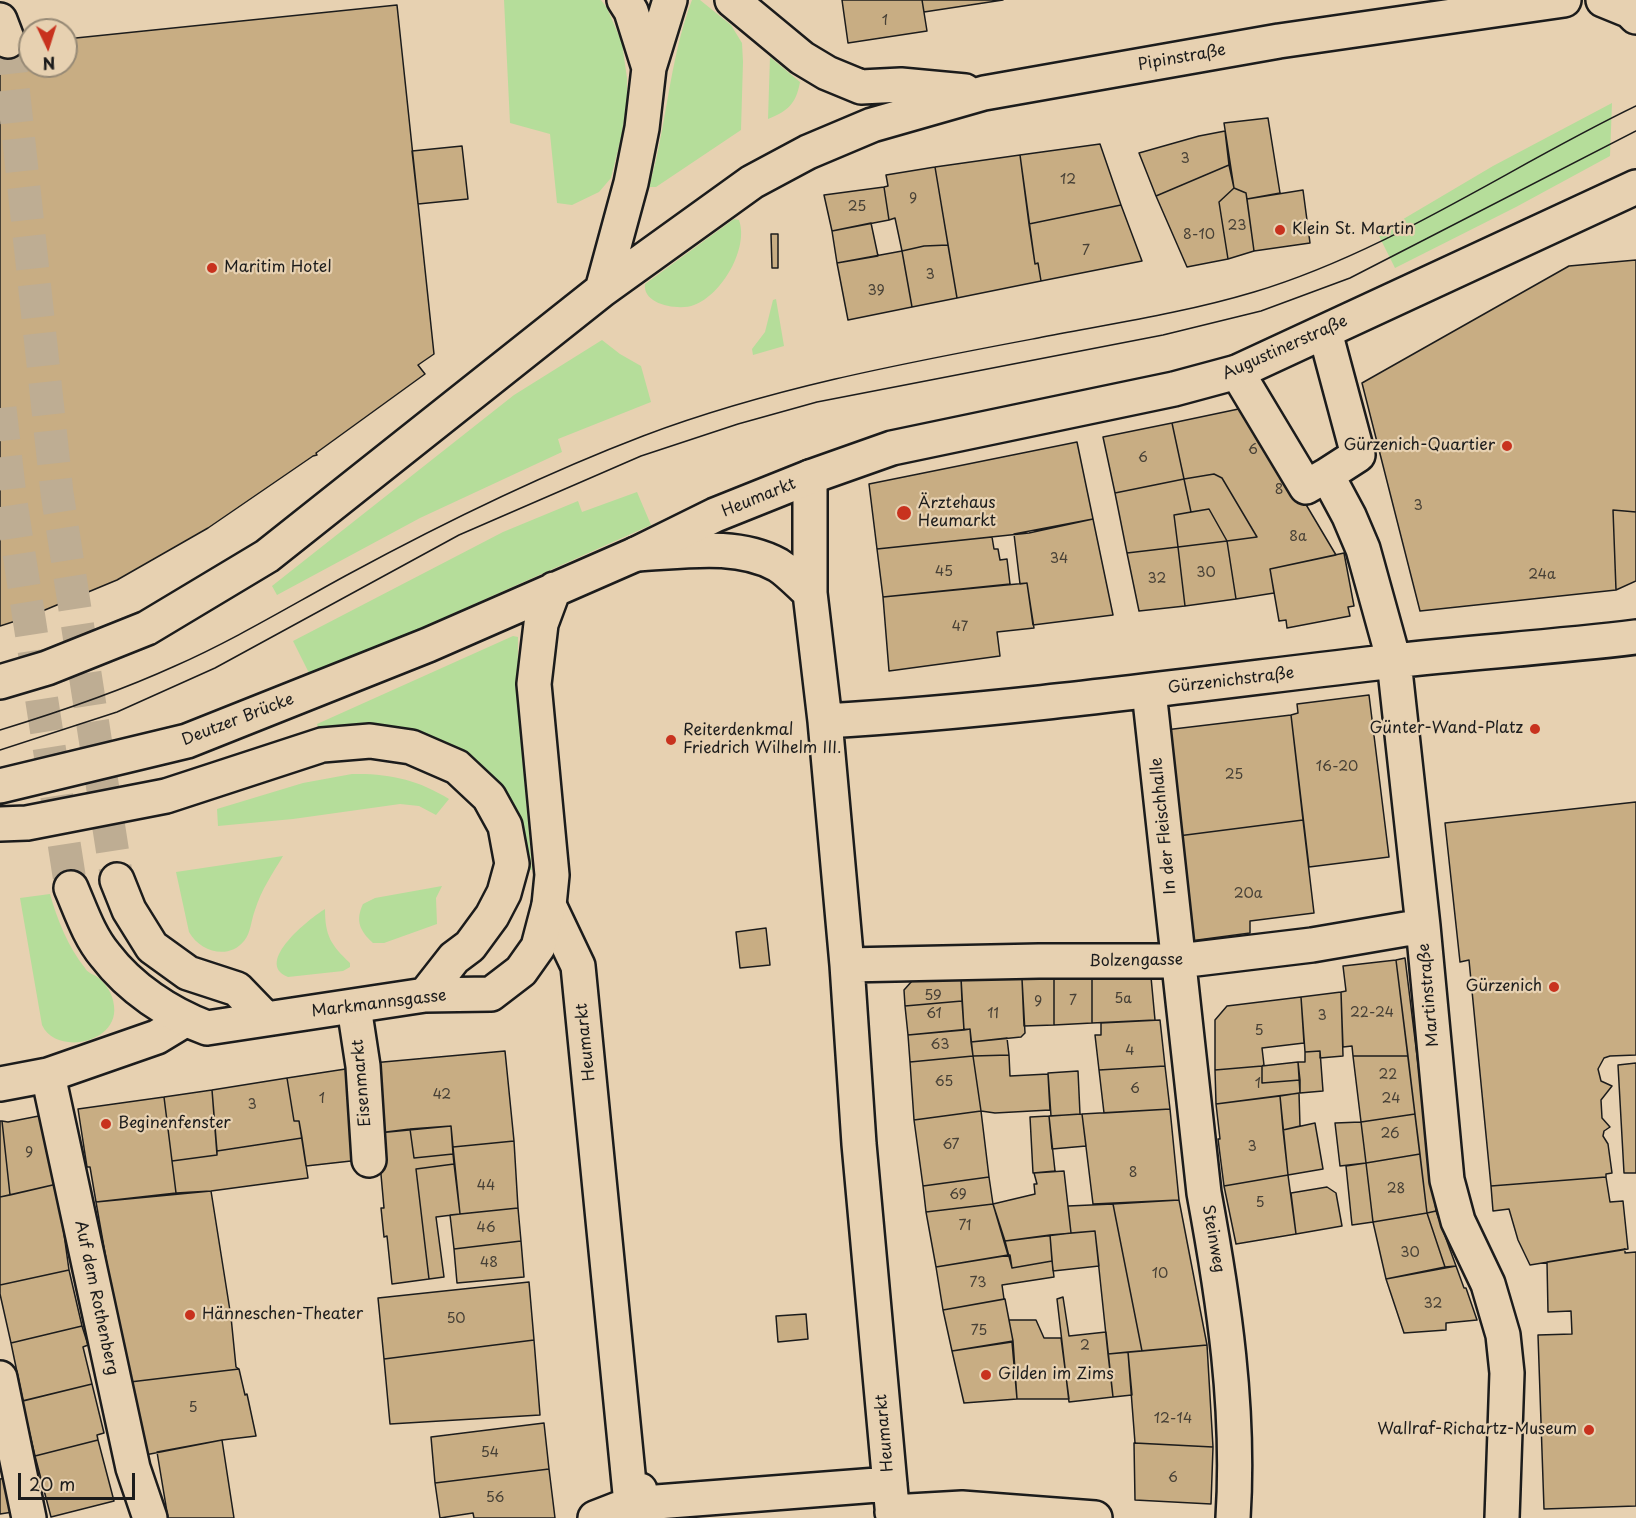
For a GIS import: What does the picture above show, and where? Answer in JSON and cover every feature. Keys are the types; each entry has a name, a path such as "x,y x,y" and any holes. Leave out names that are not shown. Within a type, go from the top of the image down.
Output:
{"street":[{"path":"624,0 631,11 650,68"},
{"path":"0,682 47,668 147,628 267,556 602,290 631,183 642,128 650,68 670,0"},
{"name":"Pipinstraße","path":"602,290 753,182 808,152 873,125 984,93 1279,40 1564,0"},
{"path":"1603,0 1630,11 1636,17"},
{"path":"748,6 802,58 827,73 861,87 902,85 984,93"},
{"name":"Augustinerstraße","path":"810,477 892,448 1174,389 1237,372 1636,186"},
{"path":"1237,372 1306,487 1358,455 1324,332"},
{"name":"Martinstraße","path":"1327,475 1363,549 1394,661 1423,926 1447,1180 1458,1221 1488,1284 1503,1335 1507,1373 1502,1518"},
{"name":"Heumarkt","path":"466,628 636,554 716,515 810,477 810,593 825,721 847,965 860,1144 892,1505 635,1497 594,1518"},
{"name":"Heumarkt","path":"636,554 712,550 756,556 779,566 810,593"},
{"path":"549,905 552,875 534,684 541,624 555,589"},
{"name":"Deutzer Brücke","path":"0,786 188,741 466,628"},
{"name":"Gürzenichstraße","path":"825,721 878,718 1149,690 1394,661 1636,637"},
{"name":"In der Fleischhalle","path":"1149,690 1179,961"},
{"path":"0,824 27,823 166,796 322,745 370,741 411,747 457,767 489,797 505,826 512,864 504,893 492,916 470,946 454,958 425,995"},
{"path":"117,880 129,910 152,946 188,973 237,989 265,1018"},
{"name":"Markmannsgasse","path":"71,888 86,923 105,955 129,980 155,1001 185,1020 207,1028 425,995 491,994 521,971 538,947 549,905"},
{"name":"Heumarkt","path":"549,905 578,966 635,1497"},
{"name":"Bolzengasse","path":"847,965 1179,961 1281,949 1423,926"},
{"name":"Steinweg","path":"1179,961 1204,1193 1220,1276 1234,1401 1236,1469 1233,1518"},
{"name":"Eisenmarkt","path":"354,1007 361,1052 369,1160"},
{"path":"0,1084 48,1076 157,1037 185,1020"},
{"name":"Auf dem Rothenberg","path":"48,1076 133,1468 150,1518"},
{"path":"0,1378 29,1518"},
{"path":"892,1505 1095,1518"}],"green space":[{"path":"504,0 601,0 607,8 622,43 627,78 627,101 611,178 599,192 572,205 557,203 550,134 510,123"},
{"path":"692,0 700,0 731,25 742,43 741,130 656,187 649,187 678,46"},
{"path":"770,57 800,82 790,106 768,119"},
{"path":"1612,103 1610,156 1516,207 1395,268 1378,234 1493,166"},
{"path":"734,219 739,220 741,231 737,257 723,281 714,291 704,300 688,307 663,305 649,297 645,284"},
{"path":"776,299 784,346 753,355 752,349 765,332 773,300"},
{"path":"602,340 641,366 651,402 558,439 562,452 420,518 277,595 272,586 514,395"},
{"path":"637,492 651,525 311,677 293,641 503,532 578,501 582,512"},
{"path":"513,636 518,637 520,724 532,870 520,870 515,814 371,727 344,726 319,729 317,724"},
{"path":"352,774 391,776 415,782 449,799 436,815 419,806 400,804 293,819 218,826 217,809 303,783"},
{"path":"283,856 260,896 248,934 238,947 223,952 215,951 200,945 194,939 189,932 176,872"},
{"path":"442,886 436,898 437,924 384,943 373,943 362,930 359,916 363,904 375,898"},
{"path":"50,894 73,951 87,971 100,979 111,993 114,1006 113,1019 107,1029 85,1041 60,1040 49,1035 42,1025 20,898"},
{"path":"325,909 326,926 330,939 350,963 350,967 343,971 288,977 279,970 277,962 280,952 297,931"}],"building":[{"path":"842,0 922,0 927,31 848,43"},
{"path":"922,0 1003,0 924,12"},
{"name":"Maritim Hotel","path":"397,5 434,354 418,365 425,374 316,453 317,455 208,528 117,580 28,617 0,626 0,46 18,44 18,78 78,78 78,38"},
{"path":"1268,118 1280,193 1247,199 1246,193 1234,188 1224,123"},
{"path":"1225,131 1229,165 1156,196 1139,153"},
{"path":"1100,144 1121,205 1029,224 1020,155"},
{"path":"462,146 468,199 418,204 412,151"},
{"path":"1020,155 1035,264 1038,263 1041,281 957,298 935,167"},
{"path":"1229,165 1234,188 1219,202 1228,259 1187,267 1156,196"},
{"path":"935,167 948,245 924,246 902,251 895,218 889,220 884,187 888,186 886,175"},
{"path":"884,187 889,220 832,231 824,195"},
{"path":"1234,188 1246,193 1254,251 1228,259 1219,202"},
{"name":"Klein St. Martin","path":"1303,190 1310,243 1254,251 1247,199"},
{"path":"1121,205 1142,261 1041,281 1038,263 1035,264 1029,224"},
{"path":"871,223 878,256 837,263 832,231"},
{"path":"771,234 778,234 778,268 772,268"},
{"path":"948,245 957,298 912,307 902,251 924,246"},
{"path":"902,251 912,307 848,320 837,263"},
{"name":"Gürzenich-Quartier","path":"1636,260 1636,512 1613,510 1616,590 1420,611 1362,383 1569,266"},
{"path":"1248,407 1336,555 1270,569 1274,593 1236,599 1227,541 1257,537 1222,478 1214,474 1184,479 1172,423"},
{"path":"1172,423 1184,479 1115,493 1103,437"},
{"path":"1077,442 1093,519 1029,533 877,549 869,484"},
{"path":"1214,474 1222,478 1257,537 1227,541 1209,509 1191,512 1184,479"},
{"path":"1184,479 1191,512 1174,515 1178,547 1127,553 1115,493"},
{"path":"1209,509 1227,541 1178,547 1174,515"},
{"path":"1613,510 1636,512 1636,581 1616,590"},
{"path":"1093,519 1113,615 1033,625 1027,583 1020,584 1014,534"},
{"path":"992,537 994,549 998,549 1000,560 1007,559 1010,584 883,597 877,549"},
{"path":"1227,541 1236,599 1185,606 1178,547"},
{"path":"1178,547 1185,606 1139,611 1127,553"},
{"path":"1344,553 1354,606 1348,607 1350,616 1287,628 1286,620 1279,621 1270,569"},
{"path":"1027,583 1034,628 997,632 1000,656 889,671 883,597"},
{"path":"1369,695 1389,857 1309,867 1291,715 1298,713 1297,704"},
{"path":"1291,715 1303,820 1178,836 1165,730"},
{"name":"Gürzenich","path":"1636,802 1636,1055 1604,1058 1598,1069 1601,1081 1612,1086 1601,1100 1602,1118 1610,1127 1604,1131 1603,1136 1608,1144 1612,1173 1606,1174 1606,1177 1491,1186 1469,960 1460,962 1445,823"},
{"path":"1303,820 1314,913 1250,921 1250,933 1190,941 1178,836"},
{"path":"766,928 770,965 740,968 736,932"},
{"path":"1405,958 1436,1211 1427,1213 1396,960"},
{"path":"1396,960 1408,1056 1353,1056 1352,1046 1343,1047 1341,992 1346,991 1343,966"},
{"path":"1151,977 1155,1020 1092,1023 1092,978"},
{"path":"961,978 1022,979 1025,1033 1021,1037 971,1042 970,1029 964,1030"},
{"path":"961,978 962,1001 905,1006 904,990 912,981"},
{"path":"1054,978 1092,978 1092,1023 1054,1025"},
{"path":"1054,978 1054,1025 1024,1026 1022,979"},
{"path":"1341,992 1343,1056 1320,1058 1320,1051 1305,1052 1301,997"},
{"path":"1301,997 1304,1043 1262,1048 1264,1065 1262,1066 1215,1070 1215,1020 1227,1006"},
{"path":"962,1001 964,1030 908,1035 905,1006"},
{"path":"1160,1020 1165,1066 1099,1070 1095,1035 1101,1035 1101,1023"},
{"path":"970,1029 973,1056 910,1062 908,1035"},
{"path":"1007,1038 1009,1055 973,1056 971,1042"},
{"path":"505,1051 514,1141 453,1147 451,1126 378,1133 372,1063"},
{"path":"1320,1051 1323,1091 1300,1093 1298,1062 1305,1062 1305,1052"},
{"path":"1009,1055 1010,1076 1048,1074 1050,1110 995,1113 981,1111 973,1056"},
{"path":"973,1056 981,1111 914,1120 910,1062"},
{"path":"1353,1056 1408,1056 1415,1114 1361,1122"},
{"path":"1298,1062 1300,1080 1262,1083 1262,1066"},
{"path":"1636,1063 1636,1173 1624,1173 1618,1065"},
{"path":"1165,1066 1170,1109 1104,1113 1099,1070"},
{"path":"1262,1066 1262,1083 1300,1080 1300,1093 1216,1104 1215,1070"},
{"path":"352,1068 360,1160 306,1166 299,1121 294,1121 287,1078"},
{"path":"1078,1071 1080,1114 1051,1116 1048,1073"},
{"path":"287,1078 294,1121 299,1121 302,1138 217,1151 212,1090"},
{"path":"212,1090 217,1155 172,1161 164,1097"},
{"path":"1299,1093 1300,1126 1283,1130 1280,1096"},
{"path":"1280,1096 1288,1175 1224,1186 1216,1104"},
{"path":"164,1097 176,1193 96,1202 90,1167 87,1167 78,1109"},
{"path":"1170,1109 1179,1200 1093,1204 1082,1114"},
{"path":"981,1111 989,1177 923,1186 914,1120"},
{"path":"49,1114 57,1184 10,1195 2,1121 8,1122"},
{"path":"1082,1114 1086,1146 1052,1149 1049,1116"},
{"path":"1415,1114 1420,1154 1366,1163 1361,1122"},
{"path":"1049,1116 1055,1171 1033,1173 1030,1117"},
{"path":"0,1121 2,1121 10,1195 0,1197"},
{"path":"1361,1122 1366,1163 1340,1166 1335,1123"},
{"path":"1315,1123 1323,1169 1288,1175 1283,1130"},
{"path":"451,1126 453,1154 414,1158 410,1129"},
{"path":"410,1129 414,1158 453,1154 454,1164 416,1169 429,1279 392,1284 387,1236 384,1237 381,1208 384,1208 377,1130 378,1133"},
{"path":"302,1138 308,1178 211,1191 176,1193 172,1161 217,1155 217,1151"},
{"path":"514,1141 518,1208 460,1214 453,1147"},
{"path":"1420,1154 1427,1213 1373,1222 1366,1163"},
{"path":"1366,1163 1373,1222 1352,1225 1346,1166"},
{"path":"454,1164 460,1214 436,1217 444,1277 429,1279 416,1169"},
{"path":"1064,1171 1071,1233 1005,1241 993,1204 1035,1194 1034,1184 1037,1184 1034,1173"},
{"path":"1288,1175 1296,1234 1236,1244 1224,1186"},
{"path":"989,1177 993,1204 926,1212 923,1186"},
{"path":"1606,1177 1610,1202 1623,1201 1628,1249 1530,1265 1518,1240 1509,1209 1493,1211 1491,1186"},
{"path":"57,1184 69,1270 0,1285 0,1197"},
{"path":"1327,1187 1336,1193 1342,1226 1296,1234 1291,1193"},
{"path":"211,1191 231,1317 236,1367 239,1369 130,1382 96,1202"},
{"path":"1179,1200 1207,1345 1142,1351 1113,1204"},
{"path":"993,1204 1008,1255 936,1267 926,1212"},
{"path":"1113,1204 1142,1351 1108,1354 1095,1231 1071,1233 1068,1206"},
{"path":"518,1208 521,1241 454,1249 450,1215"},
{"path":"1436,1211 1456,1266 1445,1267 1427,1213"},
{"path":"1427,1213 1445,1267 1386,1279 1373,1222"},
{"path":"1095,1231 1099,1266 1053,1271 1050,1235"},
{"path":"1050,1235 1052,1261 1012,1268 1005,1241"},
{"path":"521,1241 524,1277 457,1283 454,1249"},
{"name":"Wallraf-Richartz-Museum","path":"1625,1249 1625,1253 1636,1252 1636,1506 1544,1509 1538,1335 1572,1334 1571,1311 1548,1312 1547,1262"},
{"path":"1010,1255 1012,1268 1052,1261 1054,1277 1002,1285 1004,1299 943,1310 936,1267"},
{"path":"1456,1266 1477,1320 1446,1323 1446,1330 1404,1333 1386,1279"},
{"path":"69,1270 82,1326 11,1343 0,1285"},
{"path":"529,1282 534,1340 384,1359 378,1298"},
{"path":"1063,1297 1069,1336 1106,1332 1113,1397 1069,1402 1057,1299"},
{"path":"1005,1299 1013,1341 952,1351 943,1310"},
{"path":"806,1314 808,1339 778,1342 776,1316"},
{"path":"1009,1320 1036,1320 1044,1338 1061,1338 1069,1399 1017,1399 1013,1341"},
{"path":"82,1326 88,1345 83,1347 92,1384 23,1401 11,1343"},
{"path":"534,1340 540,1415 390,1424 384,1359"},
{"name":"Gilden im Zims","path":"1012,1342 1017,1399 964,1403 952,1351"},
{"path":"1207,1345 1213,1447 1135,1443 1128,1352"},
{"path":"1128,1352 1132,1395 1113,1397 1108,1354"},
{"path":"239,1369 256,1436 145,1455 130,1382"},
{"path":"92,1384 104,1433 97,1435 98,1440 35,1456 22,1401"},
{"path":"544,1423 549,1469 435,1483 431,1437"},
{"path":"98,1440 114,1501 51,1517 35,1456"},
{"path":"222,1440 234,1518 168,1518 157,1452"},
{"path":"1134,1443 1213,1447 1211,1504 1135,1500"},
{"path":"549,1469 555,1518 474,1518 473,1513 440,1518 435,1483"},
{"path":"11,1477 19,1511 0,1514 0,1479"}],"tunnel":[{"path":"8,41 57,493 117,880"},
{"path":"0,408 10,496 71,888"}],"tram line":[{"path":"0,730 88,701 197,656 456,518 530,483 643,436 740,404 838,378 1174,312 1254,292 1304,275 1401,231 1636,106"},
{"path":"0,750 117,712 215,668 459,535 641,456 738,424 817,402 1163,335 1261,311 1350,278 1636,131"}],"place":[{"name":"Klein St. Martin","path":"1280,230"},
{"name":"Maritim Hotel","path":"212,268"},
{"name":"Gürzenich-Quartier","path":"1507,446"},
{"name":"Ärztehaus Heumarkt","path":"904,513"},
{"name":"Günter-Wand-Platz","path":"1535,729"},
{"name":"Reiterdenkmal Friedrich Wilhelm III.","path":"671,740"},
{"name":"Gürzenich","path":"1554,987"},
{"name":"Beginenfenster","path":"106,1124"},
{"name":"Hänneschen-Theater","path":"190,1315"},
{"name":"Gilden im Zims","path":"986,1375"},
{"name":"Wallraf-Richartz-Museum","path":"1589,1430"}]}
